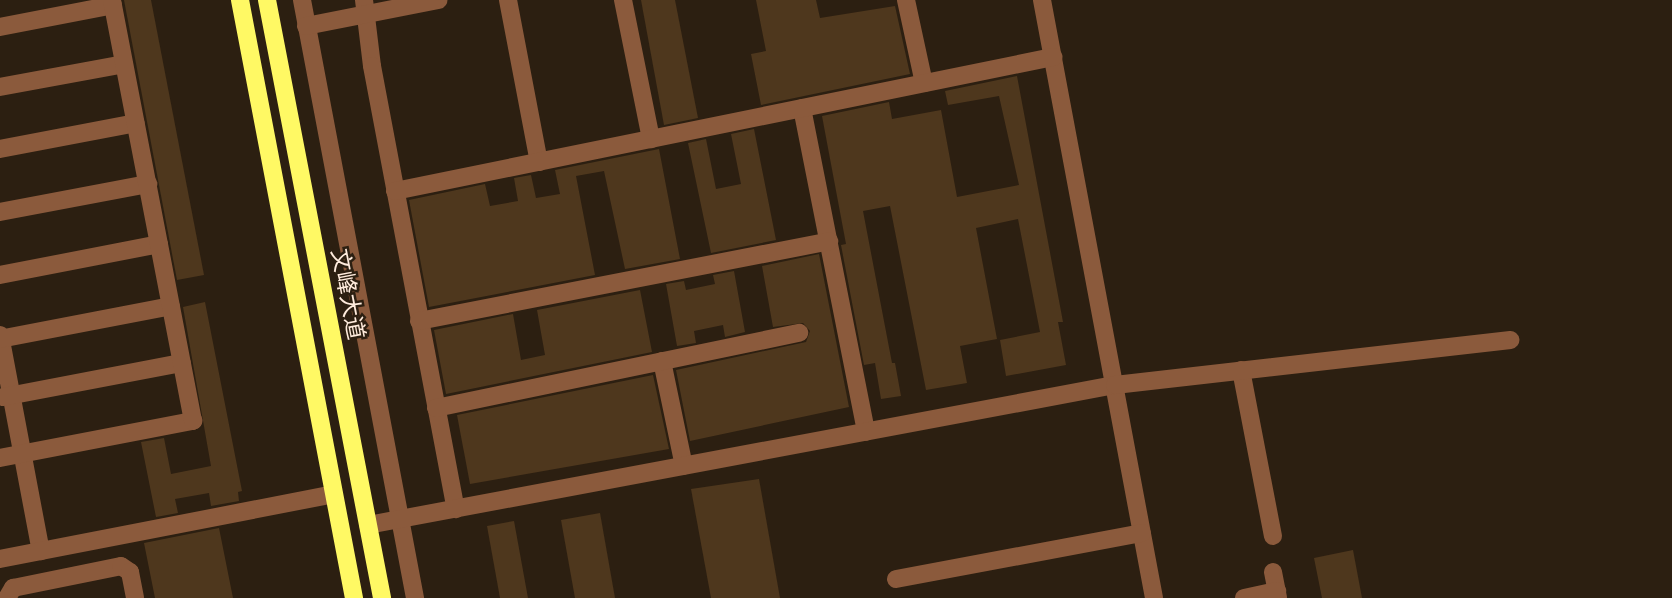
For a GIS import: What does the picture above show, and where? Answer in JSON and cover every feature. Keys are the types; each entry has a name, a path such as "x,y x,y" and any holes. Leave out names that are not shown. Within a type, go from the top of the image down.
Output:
{"main road":[{"path":"240,0 354,598"},
{"name":"文峰大道","path":"267,0 382,598"}],"street":[{"path":"302,0 415,598"},
{"path":"306,26 365,7 438,0"},
{"path":"508,0 539,162"},
{"path":"623,0 651,139"},
{"path":"906,0 924,83"},
{"path":"1042,0 1154,598"},
{"path":"0,27 113,3 193,421 0,458"},
{"path":"365,7 419,321 456,509"},
{"path":"396,191 1053,57"},
{"path":"0,87 124,64"},
{"path":"802,108 866,432"},
{"path":"0,149 136,123"},
{"path":"0,212 148,184"},
{"path":"419,321 829,241"},
{"path":"0,275 159,244"},
{"path":"41,551 23,453 6,396 0,337 171,306"},
{"path":"436,408 799,333"},
{"path":"368,525 1115,385 1510,340"},
{"path":"662,361 684,466"},
{"path":"6,396 182,363"},
{"path":"1241,370 1273,536"},
{"path":"0,559 334,494"},
{"path":"896,579 1142,533"},
{"path":"7,598 13,588 121,566 130,572 135,598"},
{"path":"1244,598 1278,594 1273,572"}],"building":[{"path":"124,0 151,0 204,275 177,280"},
{"path":"641,0 675,0 698,118 664,125"},
{"path":"756,0 816,0 820,18 895,6 910,74 761,105 751,54 766,51"},
{"path":"1017,76 1063,322 1058,322 1066,365 1006,376 1000,340 1040,332 1018,219 976,228 997,339 960,346 967,383 926,390 890,206 863,211 892,363 895,363 901,396 881,399 875,363 864,365 841,245 846,244 822,116 889,102 892,119 941,110 957,197 1019,185 999,96 948,105 945,91"},
{"path":"754,129 776,240 711,253 688,143 706,139 716,189 741,184 731,134"},
{"path":"659,149 680,259 625,269 604,171 576,176 595,275 429,307 409,200 485,184 490,206 518,201 514,178 531,175 536,198 560,194 555,170"},
{"path":"819,254 849,407 690,441 676,370 806,342 810,331 803,323 773,327 762,266"},
{"path":"734,271 745,332 725,337 723,325 694,331 696,343 677,346 666,284 684,281 686,290 715,284 713,275"},
{"path":"640,290 652,352 446,394 434,330 513,314 521,360 545,355 537,310"},
{"path":"205,302 242,491 238,492 239,501 211,506 209,493 175,499 178,513 156,517 141,442 164,438 171,474 211,466 183,307"},
{"path":"653,375 669,449 470,484 457,415"},
{"path":"759,479 780,598 711,598 691,489"},
{"path":"600,513 615,598 575,598 561,520"},
{"path":"514,521 528,598 500,598 487,526"},
{"path":"219,528 233,598 155,598 144,543"},
{"path":"1353,550 1362,598 1322,598 1314,558"}]}
